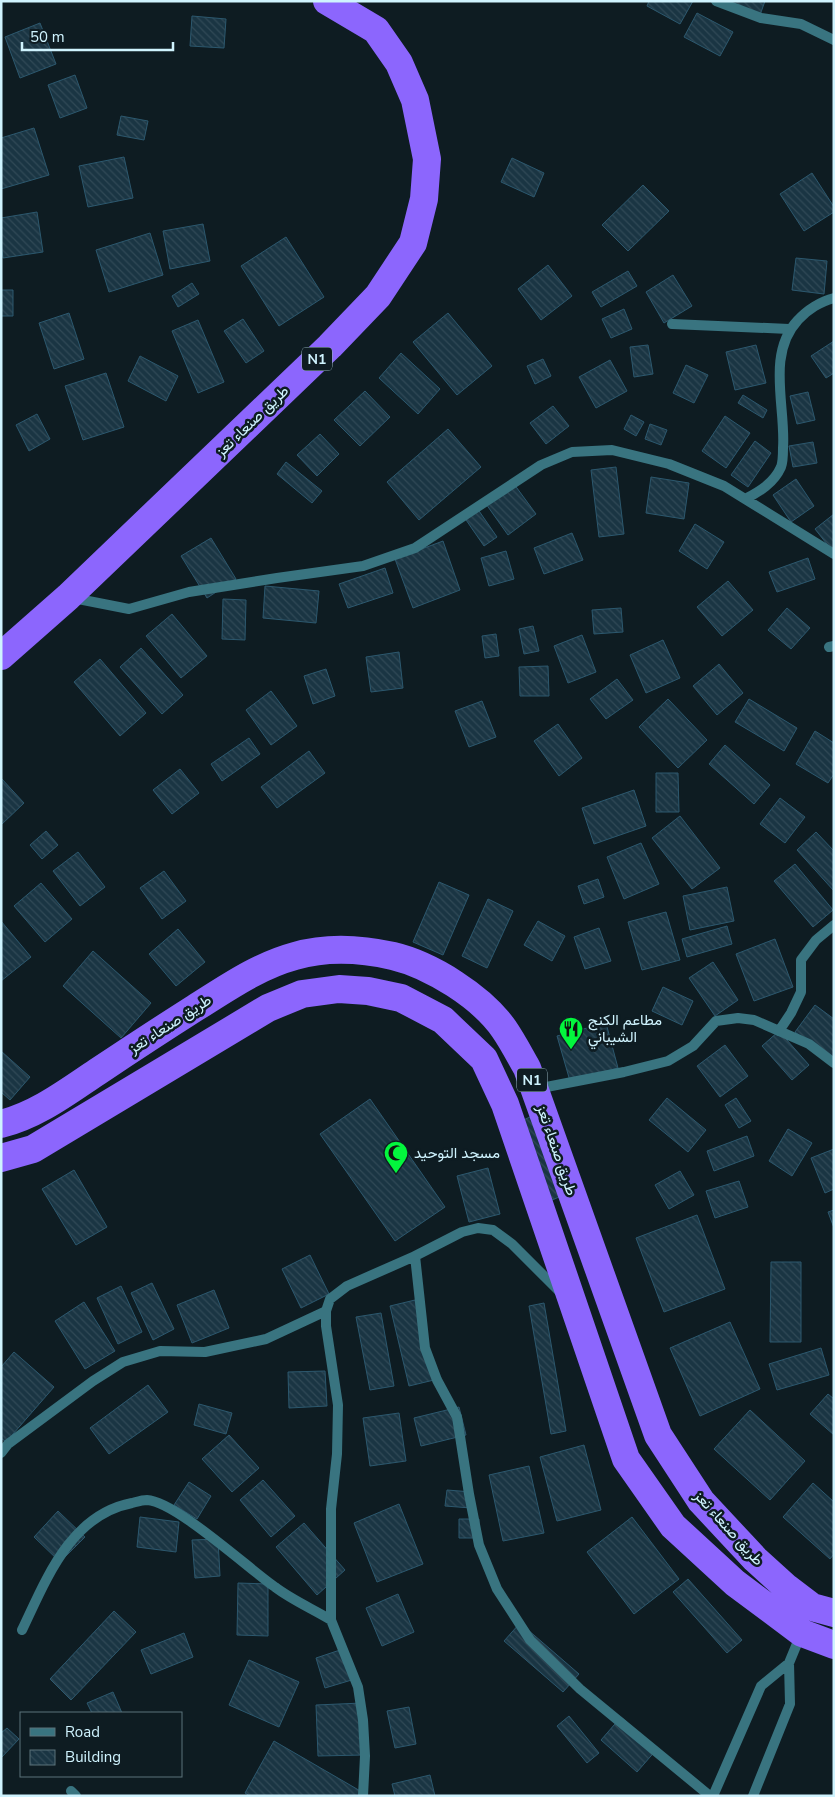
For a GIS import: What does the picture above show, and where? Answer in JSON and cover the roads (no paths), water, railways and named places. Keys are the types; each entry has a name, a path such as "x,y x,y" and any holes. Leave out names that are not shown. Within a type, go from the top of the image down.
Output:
{"highway":[{"name":"طريق صنعاء تعز","path":"1,656 68,597 330,346 378,296 413,243 424,199 426,159 415,100 399,63 376,30 327,1"},
{"name":"طريق صنعاء تعز","path":"1,1124 20,1119 63,1095 141,1042 248,974 296,956 329,950 374,952 404,959 438,973 484,1006 504,1029 527,1068 658,1435 701,1501 755,1559 787,1588 823,1610"},
{"name":"N1","path":"1,1158 33,1149 268,1008 302,994 339,989 401,998 443,1020 484,1059 505,1104 626,1459 674,1526 735,1583 802,1633 834,1645"},
{"path":"802,1633 823,1610"}],"street":[{"path":"716,1 762,18 801,24 834,40"},
{"path":"745,499 764,489 782,467 784,438 780,397 780,357 789,329 806,312 834,298"},
{"path":"672,324 789,329"},
{"path":"68,597 129,609 189,592 363,566 415,548 541,465 572,452 612,450 669,464 724,486 834,554"},
{"path":"779,1031 801,992 801,960 816,940 834,925"},
{"path":"536,1089 624,1072 668,1061 693,1046 716,1021 738,1018 754,1020 809,1044 834,1063"},
{"path":"362,1796 365,1756 363,1720 358,1687 331,1620 331,1509 337,1454 338,1405 326,1326 326,1311 330,1299 347,1286 462,1232 478,1228 493,1230 512,1244 573,1305"},
{"path":"414,1256 425,1348 437,1380 457,1417 468,1494 479,1545 497,1589 530,1640 580,1689 711,1796 761,1686 789,1663"},
{"path":"1,1453 8,1444 93,1381 123,1362 160,1351 205,1352 266,1339 326,1311"},
{"path":"22,1630 50,1571 80,1531 98,1515 123,1505 147,1500 168,1507 207,1534 276,1588 331,1620"},
{"path":"753,1796 790,1704 789,1663 802,1633"}],"place":[{"name":"مطاعم الكنج الشيباني","path":"571,1050"},
{"name":"مسجد التوحيد","path":"396,1174"}]}
